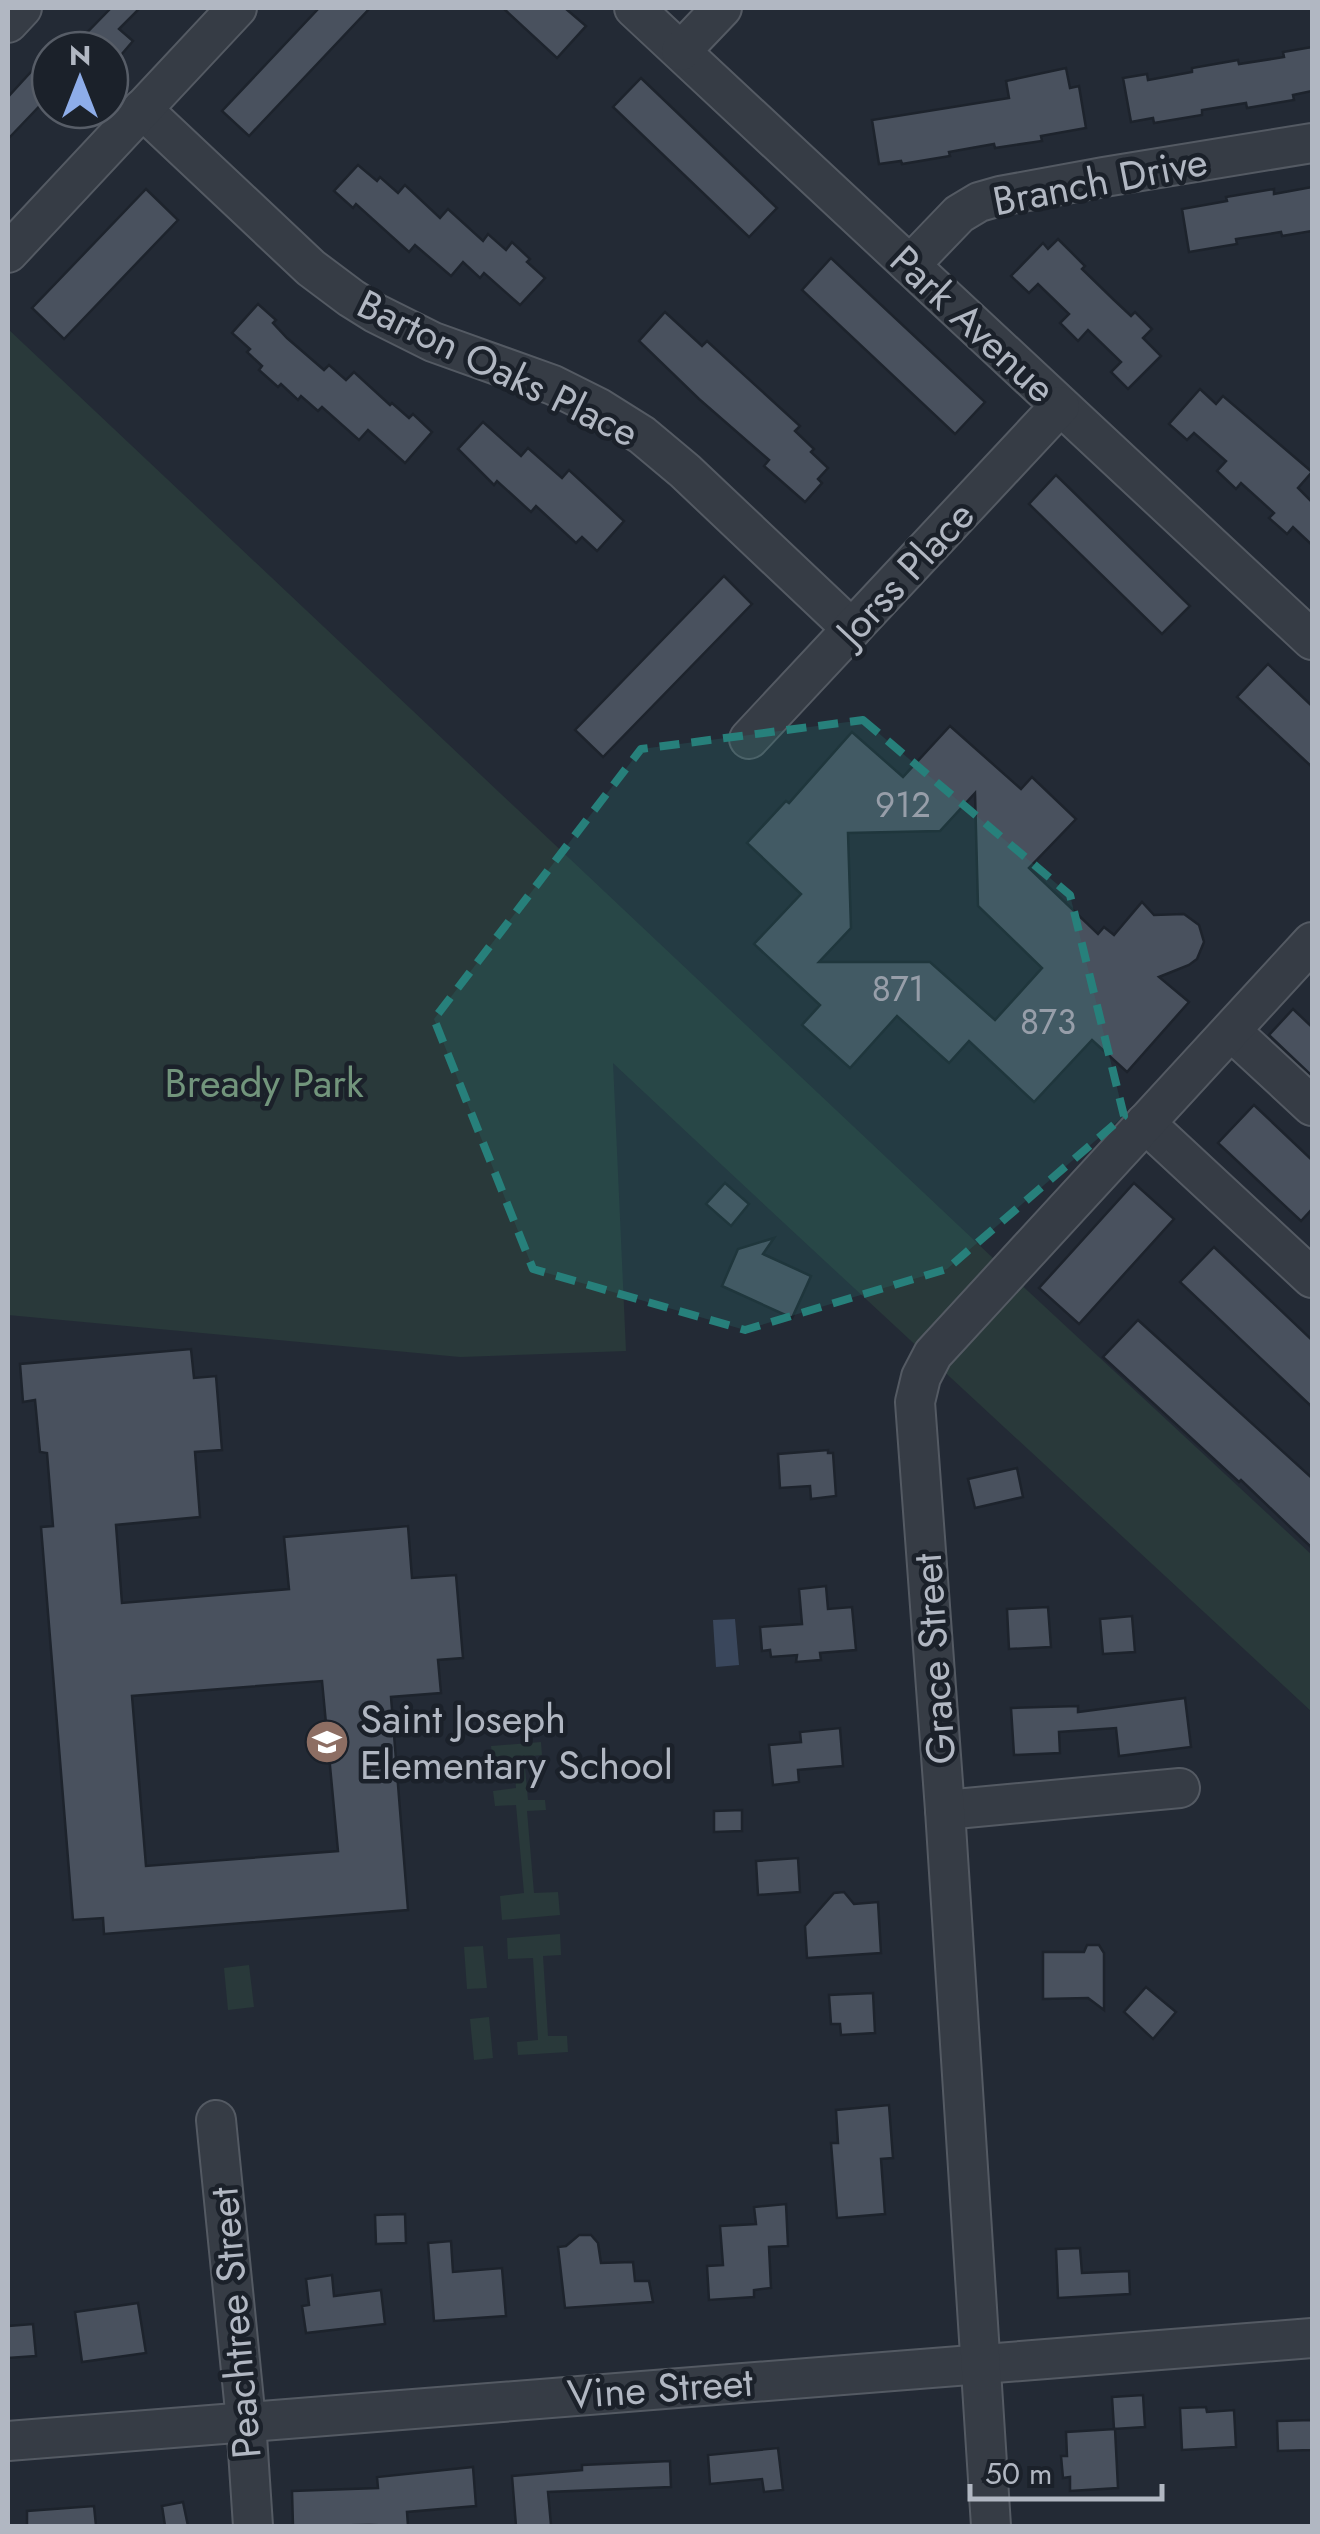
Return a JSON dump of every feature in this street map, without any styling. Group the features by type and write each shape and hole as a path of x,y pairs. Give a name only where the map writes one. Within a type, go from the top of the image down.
{"street":[{"path":"8,23 22,8"},
{"path":"8,253 237,8"},
{"name":"Park Avenue","path":"634,8 1312,640"},
{"path":"680,51 722,8"},
{"name":"Barton Oaks Place","path":"142,109 312,268 351,298 433,342 553,386 642,435 852,629"},
{"name":"Branch Drive","path":"910,265 959,214 979,202 1312,143"},
{"name":"Jorss Place","path":"748,739 1060,406"},
{"name":"Grace Street","path":"991,2526 915,1402 921,1377 933,1354 1312,942"},
{"path":"1232,1030 1312,1106"},
{"path":"1145,1124 1312,1278"},
{"path":"945,1810 1180,1788"},
{"name":"Peachtree Street","path":"216,2120 253,2526"},
{"name":"Vine Street","path":"8,2441 1312,2338"}],"highlighted area":[{"path":"863,720 1070,895 1124,1116 947,1269 745,1330 533,1269 434,1019 641,749"}],"green space":[{"name":"Bready Park","path":"8,329 1312,1555 1312,1712 613,1063 626,1351 460,1357 8,1315"},
{"path":"541,1742 542,1755 524,1757 528,1800 545,1800 546,1810 527,1811 534,1893 558,1892 560,1915 502,1920 500,1896 524,1893 516,1805 495,1806 493,1791 516,1788 514,1761 493,1762 491,1746"},
{"path":"560,1934 561,1955 543,1956 548,2036 567,2036 568,2052 518,2055 517,2042 538,2040 533,1958 508,1959 507,1938"},
{"path":"483,1946 487,1988 467,1989 464,1947"},
{"path":"249,1965 254,2007 228,2010 224,1968"},
{"path":"489,2017 493,2058 474,2060 470,2019"}],"water":[{"path":"735,1619 739,1665 716,1667 713,1620"}],"building":[{"path":"111,8 140,8 120,30 90,30"},
{"path":"319,8 370,8 249,136 222,111"},
{"path":"503,8 565,8 586,26 557,58"},
{"path":"1312,47 1312,91 1293,95 1294,100 1202,110 1202,115 1154,123 1153,118 1131,122 1123,78 1147,74 1148,80 1238,60 1239,64 1284,57 1283,52"},
{"path":"1066,68 1070,88 1079,86 1086,128 1041,136 1042,141 995,148 994,144 949,152 950,156 879,164 872,120 1009,98 1006,81"},
{"path":"30,73 30,116 8,139 8,97"},
{"path":"641,78 777,208 749,237 613,107"},
{"path":"358,165 398,193 405,185 440,218 448,209 483,241 488,234 506,250 512,242 545,278 520,305 484,273 480,278 463,262 451,276 415,245 409,252 356,204 353,208 334,191"},
{"path":"1312,187 1312,231 1236,239 1237,244 1189,252 1182,209 1227,201 1226,197"},
{"path":"146,189 178,220 64,339 32,308"},
{"path":"1058,239 1114,300 1131,316 1135,312 1152,329 1143,338 1161,356 1128,389 1111,372 1121,362 1088,330 1078,341 1060,323 1069,314 1038,284 1029,293 1011,276 1043,243 1048,249"},
{"path":"831,258 985,402 955,434 802,290"},
{"path":"258,304 276,320 273,323 287,338 324,370 329,365 346,380 354,372 390,405 409,418 413,414 432,432 405,463 368,430 359,440 322,407 318,411 301,396 298,400 259,370 262,366 247,352 250,349 232,333"},
{"path":"665,312 702,346 707,341 800,426 795,431 828,468 818,479 822,483 805,502 764,466 769,460 639,341"},
{"path":"1200,389 1216,404 1223,396 1312,472 1298,488 1312,502 1312,545 1293,527 1287,534 1269,518 1274,513 1241,483 1236,489 1217,471 1226,461 1194,433 1187,440 1169,424"},
{"path":"483,422 521,456 528,448 562,478 569,470 624,521 597,551 582,537 576,543 536,506 531,512 497,481 494,485 458,449"},
{"path":"1056,475 1190,606 1162,634 1029,504"},
{"path":"724,576 752,604 603,757 575,730"},
{"path":"1268,664 1312,706 1312,767 1237,697"},
{"path":"950,726 1021,789 1032,777 1076,819 1029,868 1098,934 1104,927 1114,935 1142,902 1154,915 1184,914 1199,925 1204,942 1197,959 1159,977 1189,1002 1127,1072 1092,1040 1034,1102 969,1041 949,1063 897,1016 850,1068 802,1025 820,1005 754,944 801,894 747,843 786,801 789,803 852,732 903,777","holes":["975,793 978,906 1042,968 995,1020 930,962 819,962 851,928 848,833 940,831"]},
{"path":"1293,1009 1312,1027 1312,1076 1269,1035"},
{"path":"1254,1105 1312,1160 1312,1209 1301,1221 1218,1143"},
{"path":"725,1183 749,1204 731,1226 706,1204"},
{"path":"1134,1183 1174,1219 1079,1324 1039,1288"},
{"path":"774,1238 763,1254 811,1276 792,1318 722,1286 738,1249"},
{"path":"1214,1247 1312,1340 1312,1407 1180,1282"},
{"path":"1138,1320 1312,1478 1312,1548 1103,1357"},
{"path":"191,1349 194,1378 216,1376 222,1450 195,1452 200,1517 116,1525 122,1603 289,1589 284,1537 408,1526 412,1578 456,1575 463,1658 438,1660 441,1693 391,1697 408,1910 104,1934 103,1918 73,1920 41,1527 53,1526 47,1453 40,1452 35,1400 23,1402 20,1364","holes":["322,1681 338,1851 146,1866 132,1696"]},
{"path":"828,1450 833,1453 836,1496 811,1499 810,1486 780,1488 778,1454"},
{"path":"1017,1468 1023,1497 975,1508 968,1479"},
{"path":"826,1586 828,1609 852,1607 856,1650 820,1653 821,1660 796,1662 797,1655 771,1657 770,1650 762,1651 760,1627 802,1624 799,1589"},
{"path":"1048,1607 1051,1647 1009,1649 1007,1609"},
{"path":"1132,1616 1135,1652 1103,1654 1100,1619"},
{"path":"1185,1698 1191,1747 1119,1756 1116,1728 1059,1732 1060,1753 1014,1755 1011,1708 1078,1706 1078,1712"},
{"path":"840,1728 843,1766 798,1770 799,1782 773,1785 769,1745 801,1742 800,1732"},
{"path":"742,1810 742,1831 714,1832 714,1811"},
{"path":"798,1858 800,1892 758,1895 756,1861"},
{"path":"844,1892 854,1904 878,1902 881,1953 807,1958 805,1926 834,1893"},
{"path":"1087,1945 1099,1945 1104,1953 1104,2010 1088,1998 1043,1999 1043,1952 1084,1952"},
{"path":"1146,1987 1176,2012 1153,2039 1124,2012"},
{"path":"873,1993 875,2033 841,2035 840,2024 831,2024 829,1995"},
{"path":"889,2105 893,2158 881,2159 885,2214 837,2218 831,2143 838,2143 836,2110"},
{"path":"786,2204 788,2246 769,2247 771,2288 754,2290 754,2297 709,2300 707,2266 723,2265 720,2226 756,2224 754,2207"},
{"path":"405,2214 406,2243 376,2244 375,2215"},
{"path":"579,2235 591,2235 598,2243 601,2263 633,2262 635,2281 649,2281 653,2302 565,2308 558,2247 566,2246"},
{"path":"451,2241 453,2272 502,2268 506,2316 434,2321 428,2243"},
{"path":"1080,2248 1082,2273 1129,2271 1130,2294 1058,2298 1056,2249"},
{"path":"332,2275 334,2296 381,2290 385,2324 306,2333 302,2306 309,2305 306,2279"},
{"path":"138,2303 146,2353 82,2362 75,2312"},
{"path":"33,2324 36,2356 8,2358 8,2326"},
{"path":"1143,2395 1145,2427 1114,2429 1112,2397"},
{"path":"1206,2407 1207,2412 1234,2410 1236,2447 1182,2450 1180,2408"},
{"path":"1312,2420 1312,2450 1278,2451 1277,2421"},
{"path":"1115,2429 1118,2488 1070,2491 1070,2477 1063,2478 1061,2456 1067,2456 1066,2432"},
{"path":"778,2448 783,2490 764,2492 762,2479 710,2484 708,2455"},
{"path":"670,2461 671,2487 548,2492 551,2525 516,2526 512,2476 582,2470 582,2465"},
{"path":"473,2467 476,2506 407,2512 408,2526 293,2526 292,2491 378,2488 377,2477"},
{"path":"183,2502 188,2526 165,2526 162,2506"},
{"path":"94,2506 96,2526 27,2526 27,2511"}],"place":[{"name":"Saint Joseph Elementary School","path":"327,1742"}]}
